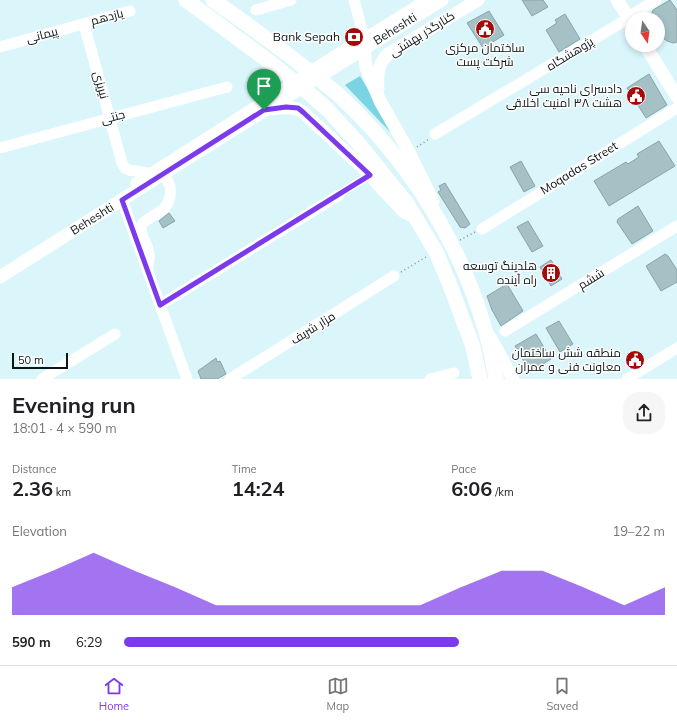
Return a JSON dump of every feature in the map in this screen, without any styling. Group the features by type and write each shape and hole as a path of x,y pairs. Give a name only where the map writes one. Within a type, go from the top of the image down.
{"highway":[{"path":"186,0 271,63 326,108 359,144 408,205 436,252 450,285 468,332 478,364 480,379"},
{"path":"213,0 284,51 342,98 397,158 441,224 452,244 469,283 492,359 496,379"}],"main road":[{"name":"Beheshti","path":"0,277 122,200 158,174 346,54 442,0"},
{"name":"کنارگذر بهشتی","path":"380,101 378,79 381,60 391,52 478,0"},
{"path":"617,0 628,12"},
{"path":"628,0 632,12"},
{"path":"416,16 444,20"},
{"path":"364,43 366,67 380,101 409,152 429,192 441,224"},
{"path":"649,52 677,97"},
{"path":"659,52 677,81"},
{"path":"262,107 298,108 370,175 404,212 416,217"},
{"path":"481,320 513,379"}],"street":[{"path":"256,10 291,0"},
{"path":"354,0 364,43"},
{"path":"364,43 375,32 426,0"},
{"name":"پژوهشگاه","path":"641,12 656,0"},
{"name":"یازدهم","path":"84,24 130,11"},
{"name":"پژوهشگاه","path":"435,134 625,23"},
{"name":"پیمانی","path":"0,47 84,24"},
{"name":"نیریزی","path":"84,24 122,163 125,168 133,172 158,174"},
{"name":"جنتی","path":"0,148 227,87"},
{"name":"Moqadas Street","path":"482,229 677,108"},
{"path":"0,270 158,174 170,188 166,207 144,222 140,229 149,254 148,271"},
{"path":"160,305 339,195"},
{"path":"122,200 187,379"},
{"name":"ششم","path":"505,331 677,226"},
{"name":"مزار شریف","path":"230,379 394,276"},
{"path":"42,379 115,334"},
{"path":"627,379 677,348"},
{"path":"430,379 454,372"}],"path":[{"path":"409,152 435,134"},
{"path":"339,195 370,175"},
{"path":"452,244 482,229"},
{"path":"394,276 436,252"}],"shaded area":[{"path":"360,76 395,135 393,135 345,85"}],"building":[{"path":"522,0 543,0 548,7 532,16"},
{"path":"670,0 677,10 677,42 673,43 665,40 665,12 652,12 653,10"},
{"name":"ساختمان مرکزی شرکت پست","path":"489,11 504,35 483,48 467,23"},
{"path":"565,14 580,39 559,52 546,30 557,23 555,20"},
{"name":"دادسرای ناحیه سی هشت ۳۸ امنیت اخلاقی","path":"649,74 667,105 646,118 627,88"},
{"path":"659,141 675,166 609,206 594,181 626,162 628,164 639,157 637,154"},
{"path":"521,161 535,186 524,192 510,167"},
{"path":"445,183 470,224 465,228 460,227 438,192 441,190 439,186"},
{"path":"638,206 653,231 632,244 617,222 618,219"},
{"path":"169,213 175,221 163,228 159,221"},
{"path":"528,221 543,246 532,252 517,227"},
{"path":"665,254 677,270 677,282 661,291 646,266"},
{"name":"هلدینگ توسعه راه آینده","path":"551,260 562,279 551,286 540,267"},
{"path":"507,284 523,311 501,326 492,310 487,296"},
{"path":"559,321 573,344 560,352 546,328"},
{"path":"536,334 551,359 530,372 515,346"},
{"path":"216,358 217,362 220,361 226,374 217,379 201,379 198,371"}],"place":[{"name":"ساختمان مرکزی شرکت پست","path":"485,29"},
{"name":"Bank Sepah","path":"354,37"},
{"name":"دادسرای ناحیه سی هشت ۳۸ امنیت اخلاقی","path":"636,96"},
{"name":"هلدینگ توسعه راه آینده","path":"551,273"},
{"name":"منطقه شش ساختمان معاونت فنی و عمران","path":"635,360"}],"route":[{"path":"286,107 298,108 370,175 160,305 122,200 264,110 286,107"}]}
